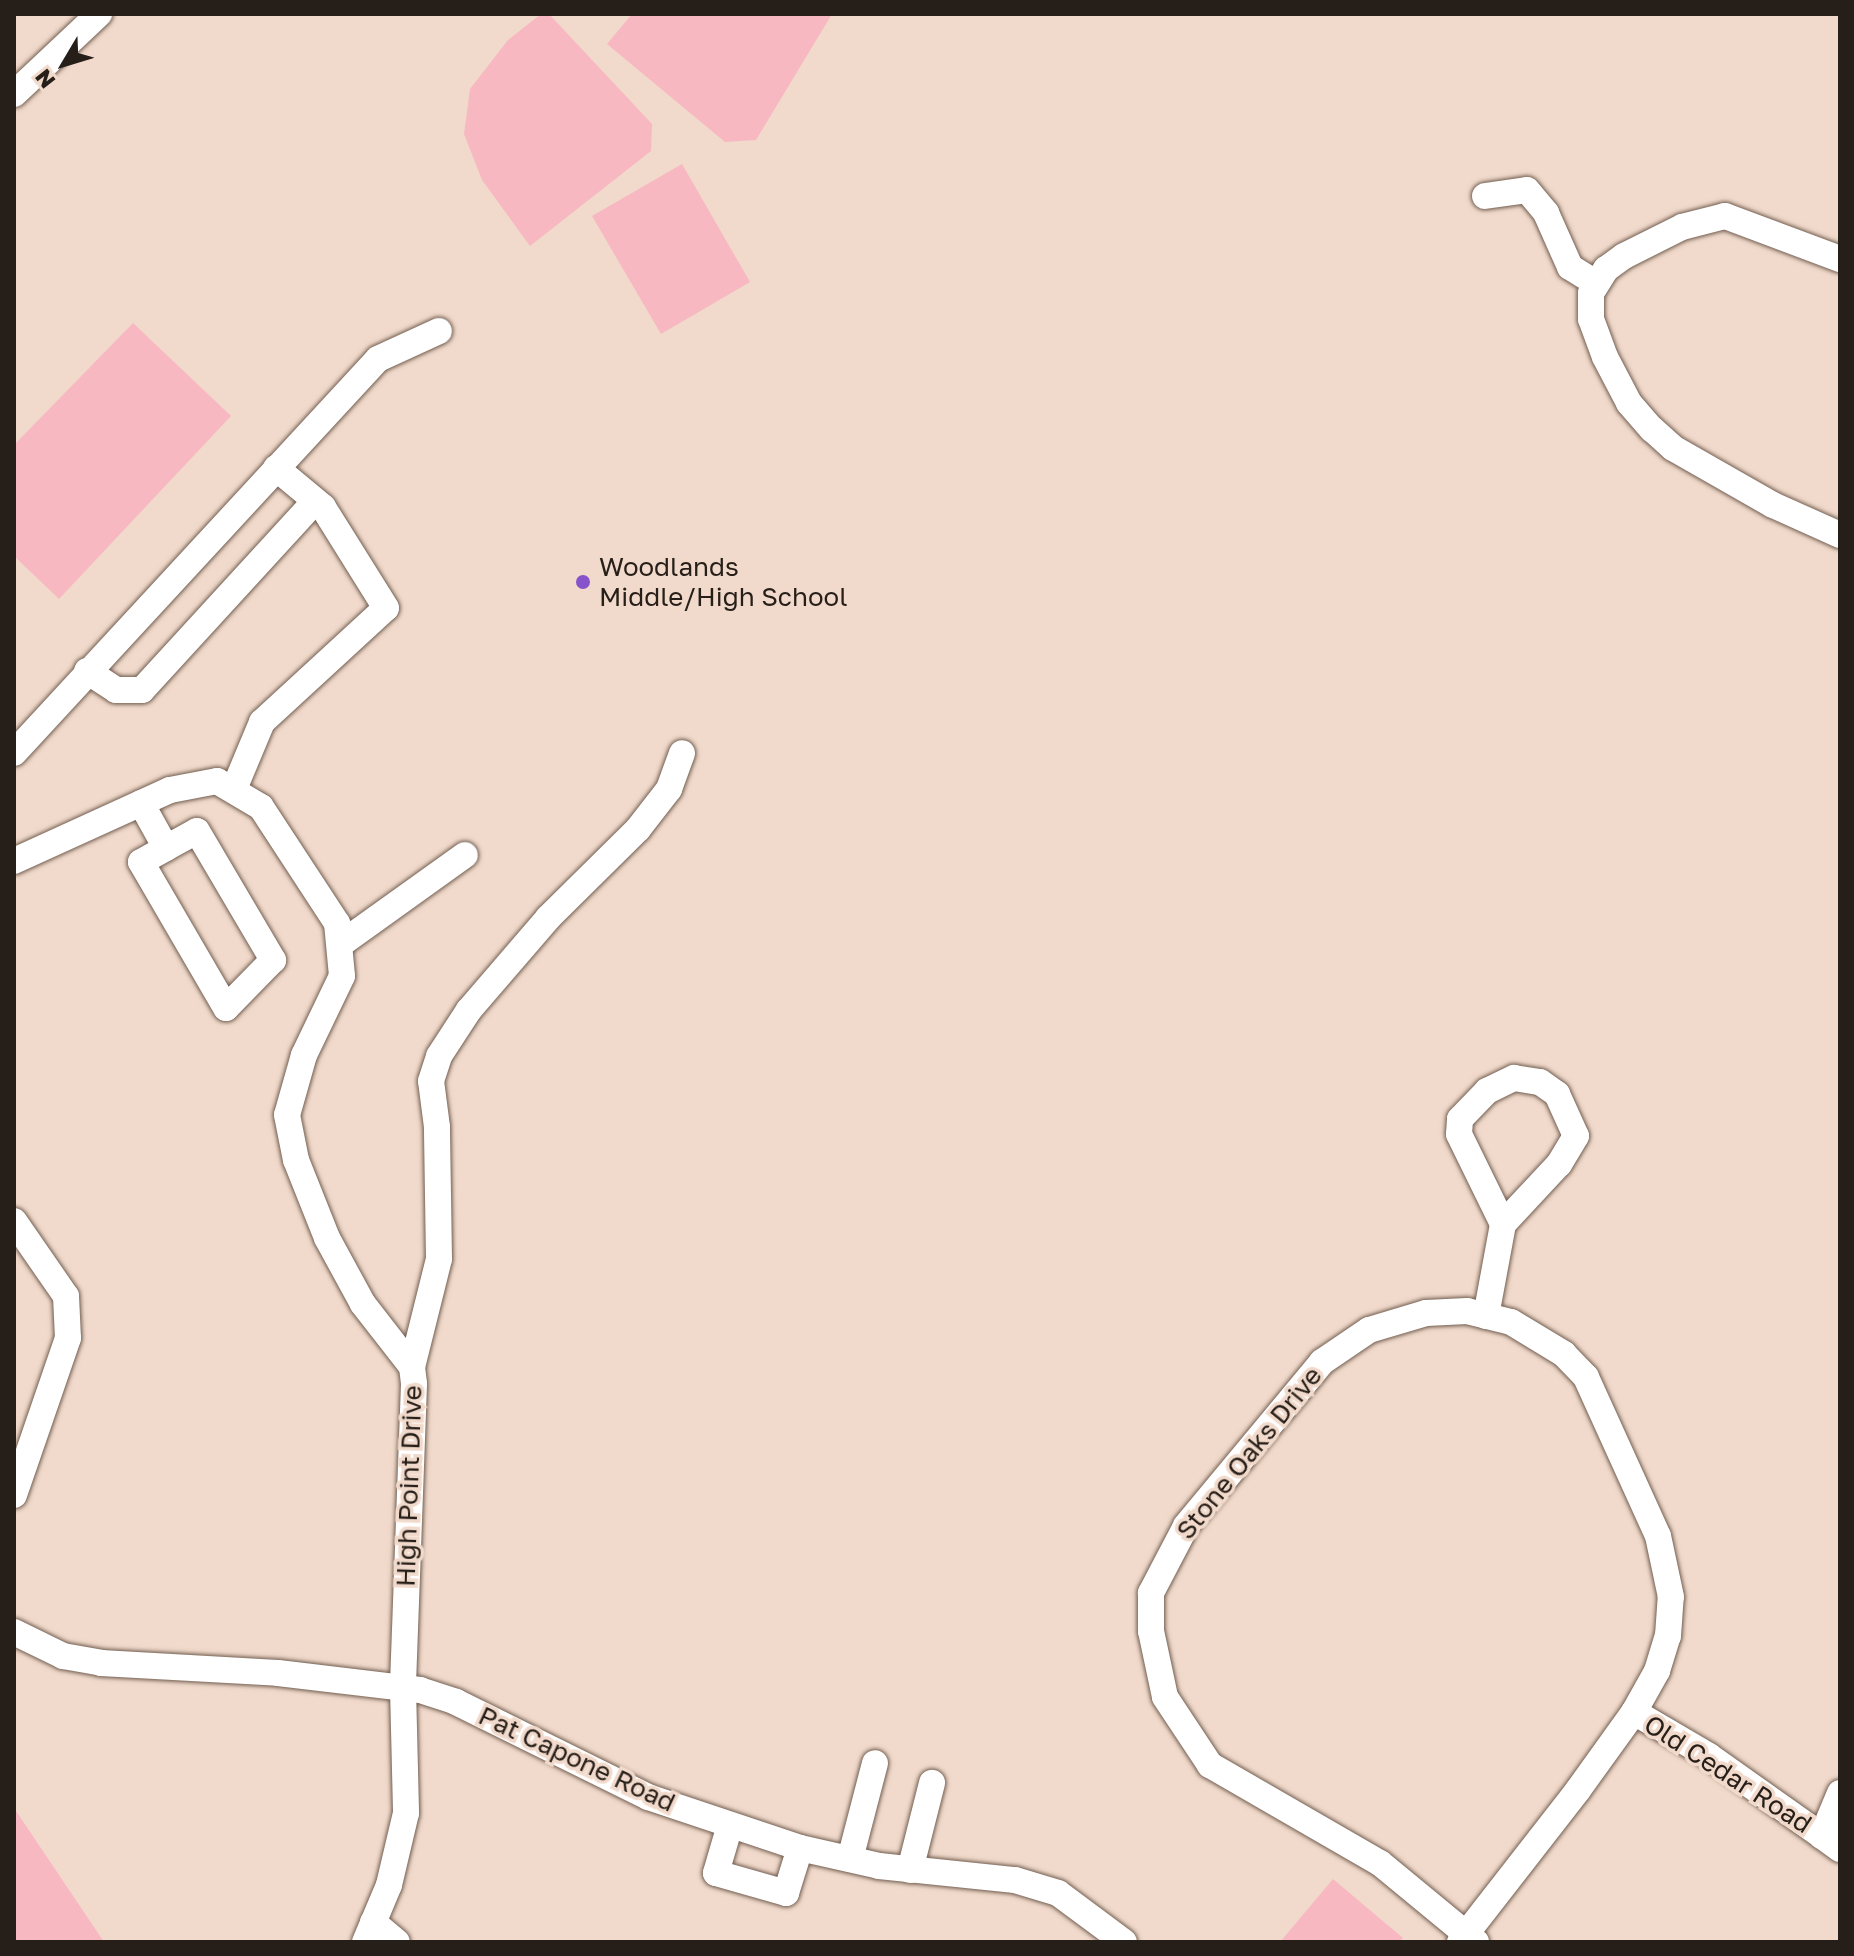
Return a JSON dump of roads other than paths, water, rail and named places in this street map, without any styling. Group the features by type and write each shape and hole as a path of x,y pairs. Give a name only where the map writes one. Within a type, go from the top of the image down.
{"street":[{"path":"14,94 99,14"},
{"path":"1485,196 1527,190 1546,213 1570,267 1594,282"},
{"path":"1840,259 1725,216 1682,227 1624,256 1594,282 1591,319 1605,357 1629,403 1673,448 1773,505 1840,535"},
{"path":"14,753 378,359 439,331"},
{"path":"234,789 262,722 386,608 315,501 276,468"},
{"path":"87,671 116,690 142,690 315,501"},
{"path":"412,1367 439,1259 437,1127 431,1081 439,1056 469,1010 538,930 638,829 669,789 682,753"},
{"name":"High Point Drive","path":"14,861 141,803 197,782 217,781 261,807 285,838 337,923 342,943 342,976 304,1055 287,1115 296,1160 327,1238 363,1304 412,1367 403,1688 406,1813 389,1885 369,1932"},
{"path":"141,803 166,848"},
{"path":"197,831 273,960 226,1008 141,862 166,848 197,831"},
{"path":"342,943 465,855"},
{"path":"1486,1316 1503,1224 1559,1164 1576,1136 1557,1094 1540,1082 1514,1078 1487,1091 1460,1119 1459,1134 1503,1224"},
{"path":"14,1221 66,1296 68,1338 14,1495"},
{"name":"Stone Oaks Drive","path":"1467,1311 1486,1316 1511,1322 1564,1354 1586,1377 1658,1536 1671,1597 1668,1636 1657,1671 1634,1712 1468,1939 1380,1863 1210,1765 1165,1697 1155,1671 1151,1593 1186,1526 1322,1362 1369,1330 1426,1313 1467,1311"},
{"name":"Pat Capone Road","path":"14,1632 63,1656 101,1663 278,1673 403,1688 456,1702 648,1797 800,1848 910,1870 1015,1880 1058,1893 1124,1942"},
{"name":"Old Cedar Road","path":"1634,1712 1709,1756 1831,1842 1840,1793"},
{"path":"850,1859 875,1763"},
{"path":"910,1870 932,1783"},
{"path":"730,1825 716,1873 786,1893 800,1848"},
{"path":"369,1932 397,1942"}],"place":[{"name":"Woodlands Middle/High School","path":"583,582"}]}
